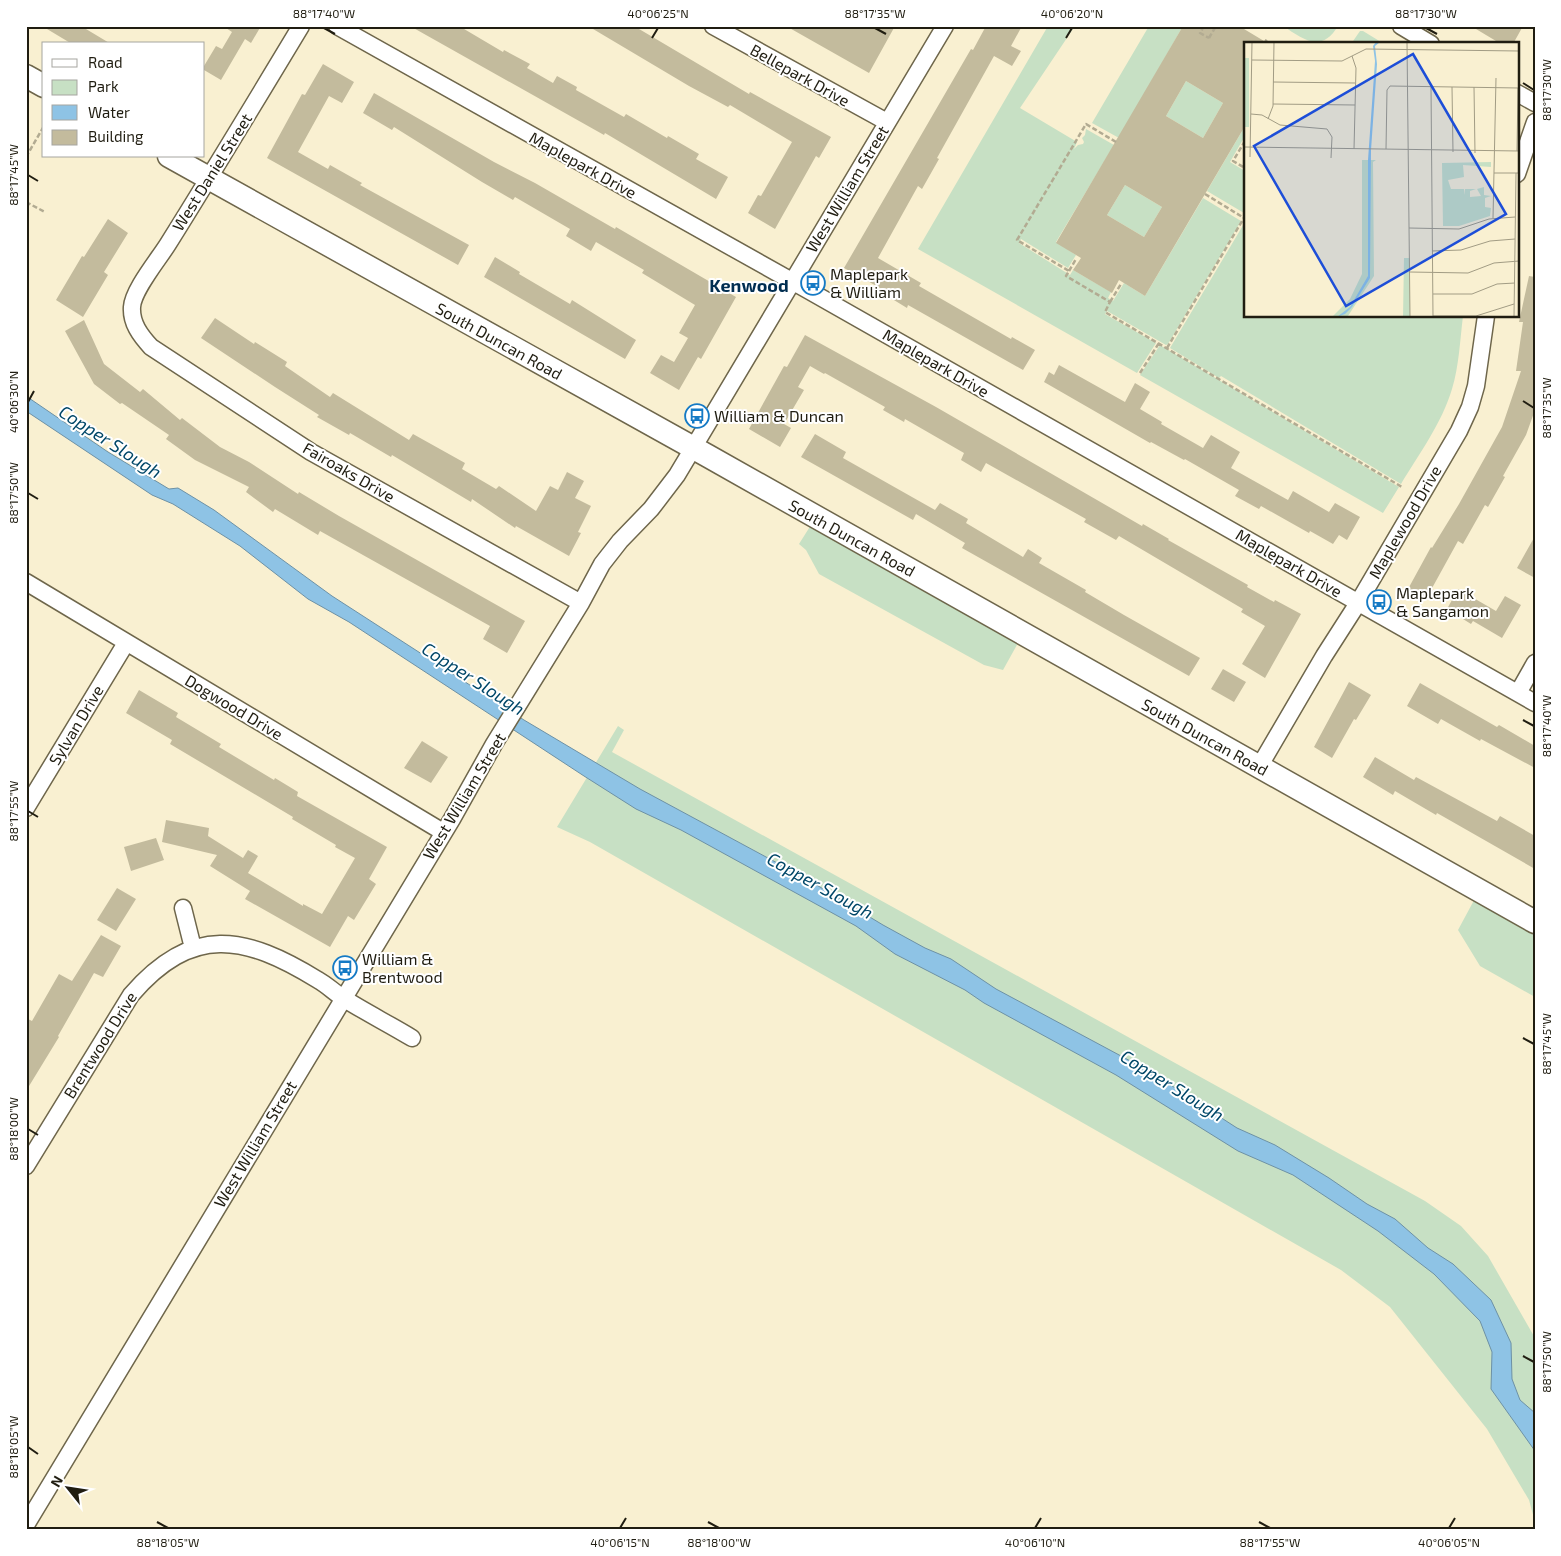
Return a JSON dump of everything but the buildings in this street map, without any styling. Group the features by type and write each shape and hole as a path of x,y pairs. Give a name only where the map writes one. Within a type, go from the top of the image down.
{"main road":[{"path":"26,76 42,85"},
{"name":"South Duncan Road","path":"173,158 1535,922"}],"street":[{"name":"West Daniel Street","path":"133,320 132,306 136,293 302,26"},
{"name":"Maplepark Drive","path":"337,26 1535,703"},
{"name":"Bellepark Drive","path":"714,26 887,122"},
{"name":"West William Street","path":"26,1525 608,556 668,488 945,26"},
{"path":"1401,26 1428,42"},
{"path":"1518,94 1535,103"},
{"path":"1518,171 1535,122"},
{"name":"Maplewood Drive","path":"1259,767 1459,431 1470,407 1476,386 1486,318"},
{"name":"Fairoaks Drive","path":"133,320 139,334 150,347 311,452 581,603"},
{"name":"Dogwood Drive","path":"26,582 443,832"},
{"name":"Sylvan Drive","path":"26,808 126,643"},
{"path":"1518,693 1535,663"},
{"path":"183,908 193,948"},
{"name":"Brentwood Drive","path":"26,1166 130,995 146,976 183,952 204,944 240,945 261,950 295,967 343,998 412,1038"}],"path":[{"path":"1204,26 1200,33 1208,39 1216,26"},
{"path":"1069,271 1017,240 1086,124 1116,142"},
{"path":"26,157 42,129"},
{"path":"1244,143 1232,161 1244,167"},
{"path":"1167,348 1244,217 1205,194"},
{"path":"26,202 45,212"},
{"path":"1076,258 1066,276 1110,302"},
{"path":"1121,284 1105,312 1402,487"},
{"path":"1140,373 1158,343"}],"green space":[{"path":"1048,26 1075,26 1020,108 1077,142 1074,149 1078,145 1083,144 1082,138 1085,135 1086,129 1114,145 1056,242 1076,255 1068,268 1021,239 1019,243 1070,275 1073,270 1111,292 1108,298 1113,301 1124,283 1145,296 1203,198 1241,221 1168,344 1166,345 1107,311 1105,314 1156,343 1137,373 918,249"},
{"path":"1149,26 1183,26 1119,138 1092,123"},
{"path":"1283,26 1338,26 1332,35 1318,42 1305,39"},
{"path":"1360,31 1363,31 1381,42 1352,42"},
{"path":"1186,81 1223,103 1203,138 1166,116"},
{"path":"1244,128 1244,138 1230,162 1244,170 1244,213 1207,191"},
{"path":"1125,185 1162,207 1144,237 1107,215"},
{"path":"1244,224 1244,318 1463,318 1456,371 1448,402 1430,438 1401,484 1221,376 1219,378 1170,348"},
{"path":"1160,345 1399,487 1383,513 1140,375"},
{"path":"816,517 1023,634 1003,670 984,665 819,574 806,550 799,544"},
{"path":"618,726 624,730 612,752 1425,1201 1461,1226 1488,1256 1535,1338 1535,1522 1529,1500 1487,1429 1390,1307 1341,1270 590,842 557,827"},
{"path":"1479,891 1535,922 1535,997 1480,966 1458,930"}],"water":[{"name":"Copper Slough","path":"26,396 108,452 169,489 178,488 214,510 332,596 524,720 640,789 805,878 925,948 951,959 996,989 1149,1071 1237,1128 1275,1145 1367,1204 1395,1219 1428,1248 1453,1264 1491,1300 1511,1343 1512,1379 1520,1400 1535,1413 1535,1451 1491,1389 1492,1352 1480,1321 1434,1274 1378,1231 1293,1175 1238,1151 1116,1075 984,1003 965,990 895,954 856,926 681,830 636,809 349,622 308,599 240,546 173,504 152,495 26,411"}],"place":[{"name":"Maplepark & William","path":"813,283"},
{"name":"William & Duncan","path":"697,416"},
{"name":"Maplepark & Sangamon","path":"1379,602"},
{"name":"William & Brentwood","path":"345,968"}],"district":[{"name":"Kenwood","path":"749,286"}]}
